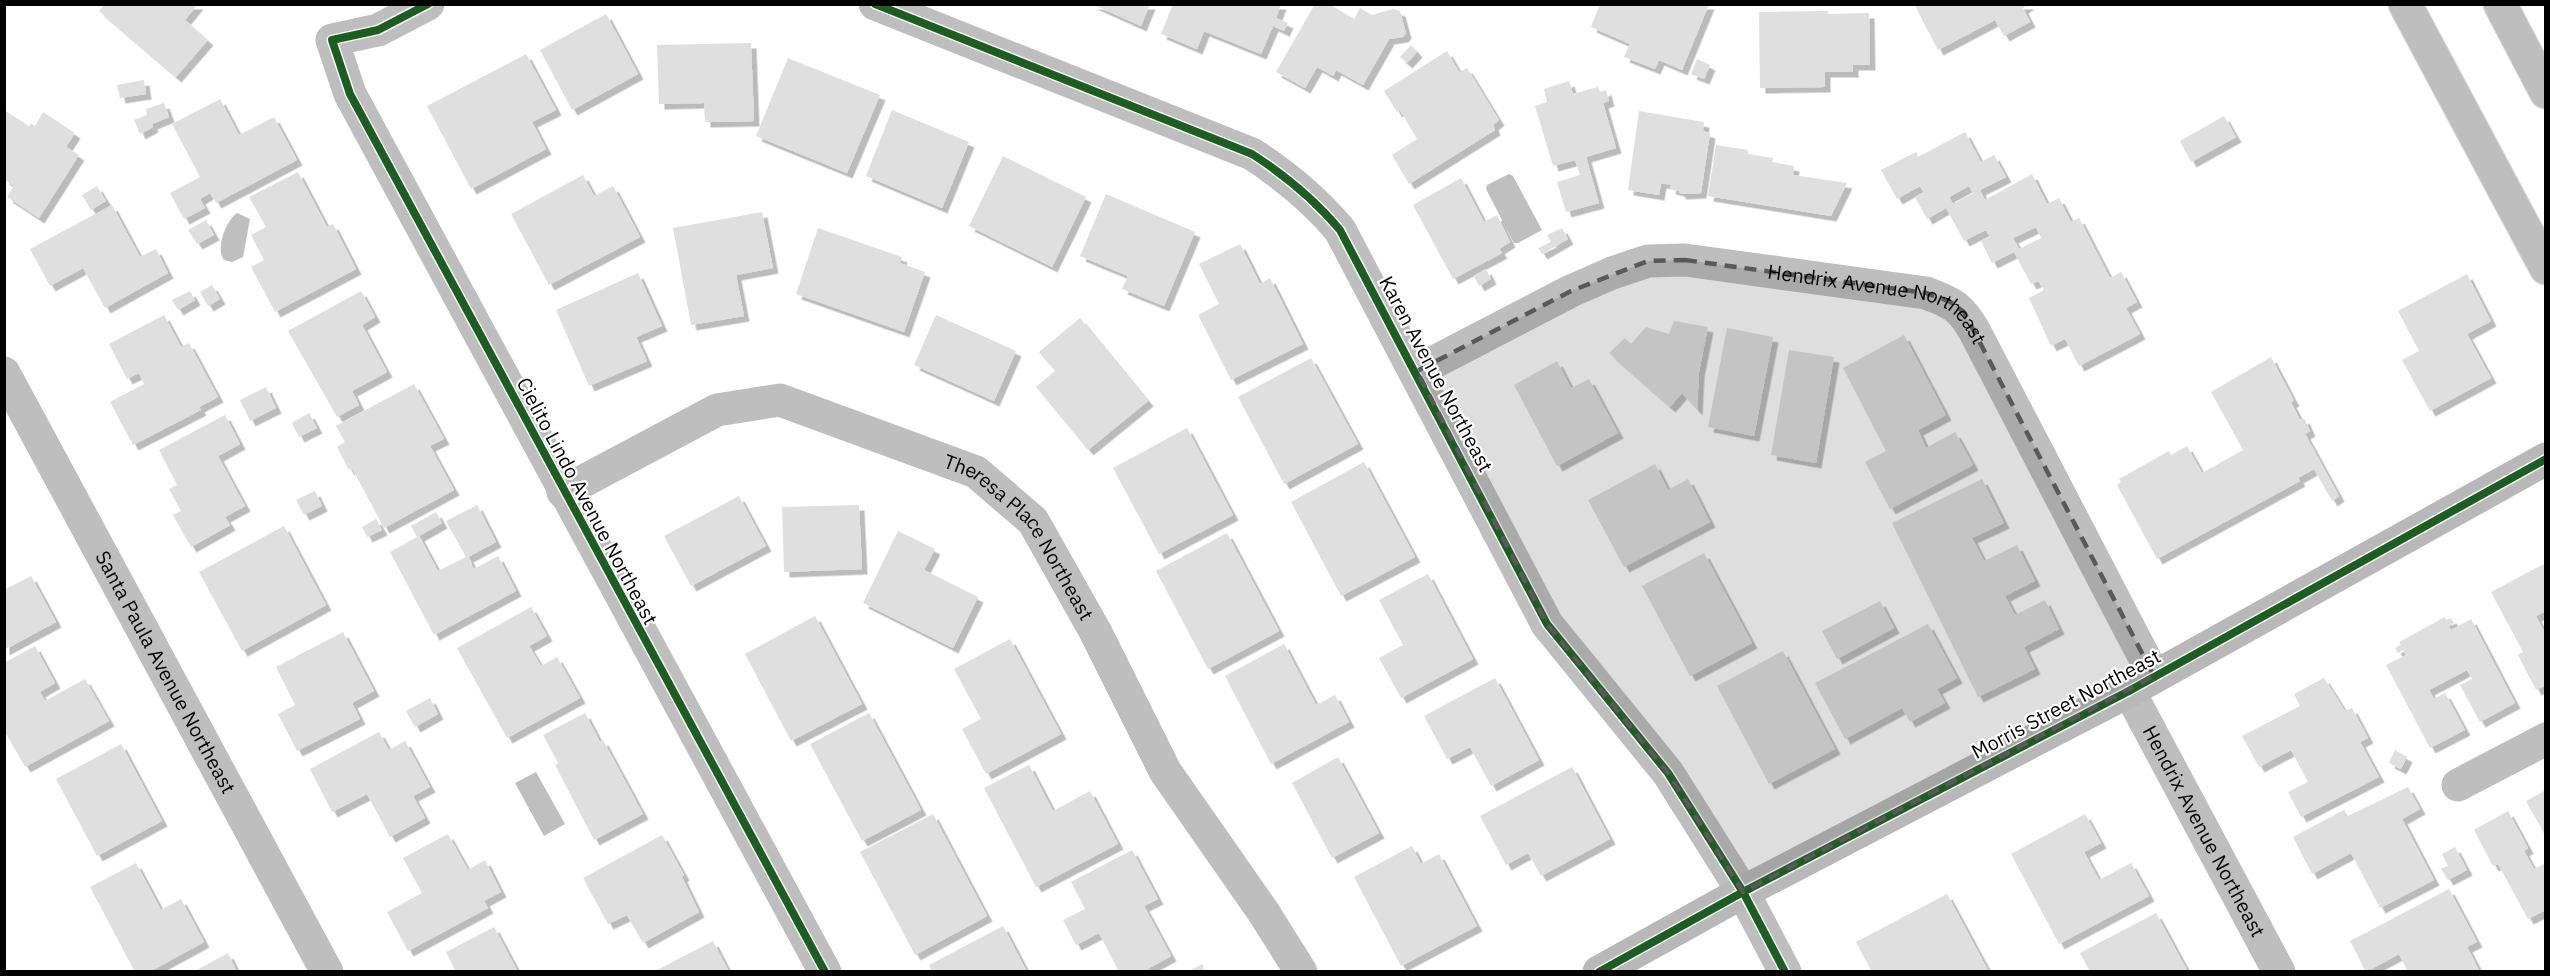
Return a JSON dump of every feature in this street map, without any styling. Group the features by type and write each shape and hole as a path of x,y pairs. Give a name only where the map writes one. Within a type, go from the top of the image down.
{"street":[{"name":"Cielito Lindo Avenue Northeast","path":"428,4 378,30 332,40 350,94 563,492 825,972"},
{"name":"Karen Avenue Northeast","path":"874,4 1252,154 1284,175 1314,199 1340,230 1417,371 1547,624 1668,773 1743,892 1785,972"},
{"path":"2405,4 2546,268"},
{"path":"2499,4 2546,92"},
{"name":"Hendrix Avenue Northeast","path":"1417,371 1571,291 1648,261 1685,260 1926,293 1949,301 1964,312 1975,332 2279,972"},
{"name":"Santa Paula Avenue Northeast","path":"4,373 327,972"},
{"name":"Theresa Place Northeast","path":"563,492 717,410 780,400 976,472 1033,521 1095,631 1165,771 1264,913 1301,972"},
{"name":"Morris Street Northeast","path":"1599,972 1743,892 2142,683 2546,459"},
{"path":"2458,785 2546,739"}],"highlighted area":[{"path":"1685,260 1926,293 1949,301 1964,312 2154,676 1743,892 1668,773 1547,624 1417,371 1571,291 1648,261"}],"shaded area":[{"path":"1509,174 1513,176 1542,230 1518,243 1514,243 1486,189 1487,185"},
{"path":"237,213 250,219 243,257 232,262 224,260 221,242 229,222"},
{"path":"536,772 565,824 544,836 515,783"}],"building":[{"path":"105,4 198,4 185,20 208,40 176,77 99,11"},
{"path":"1092,4 1150,4 1141,26"},
{"path":"1173,4 1281,4 1276,18 1288,23 1284,31 1273,26 1261,54 1204,31 1197,49 1161,34"},
{"path":"1315,4 1329,4 1354,19 1360,8 1372,15 1393,9 1400,11 1406,33 1403,37 1389,39 1363,85 1336,70 1333,76 1317,67 1305,88 1276,72"},
{"path":"1600,4 1709,4 1682,70 1659,60 1655,69 1624,57 1630,44 1591,27"},
{"path":"1914,4 2029,4 2023,8 2030,22 2004,36 1995,20 1938,50"},
{"path":"1828,11 1828,14 1869,13 1870,65 1853,65 1853,72 1825,72 1825,87 1760,88 1759,12"},
{"path":"606,14 638,74 572,110 540,50"},
{"path":"751,43 754,121 705,122 704,103 659,104 657,45"},
{"path":"1411,45 1417,52 1407,63 1400,57"},
{"path":"1447,51 1459,72 1467,68 1499,120 1493,125 1495,130 1409,184 1392,155 1417,139 1400,110 1397,112 1384,91"},
{"path":"526,54 556,110 532,122 546,149 471,189 427,106"},
{"path":"788,58 880,95 847,173 756,136"},
{"path":"1697,59 1710,65 1704,79 1691,74"},
{"path":"144,80 146,94 120,98 117,85"},
{"path":"1569,81 1573,94 1598,87 1600,92 1606,90 1609,101 1603,103 1616,148 1586,157 1599,203 1566,212 1557,182 1580,175 1575,160 1553,166 1535,106 1547,102 1544,89"},
{"path":"220,99 239,135 274,117 297,160 216,203 210,193 200,199 205,208 184,219 170,193 200,177 172,124"},
{"path":"164,103 169,117 152,124 153,127 140,134 134,120 147,115 146,109"},
{"path":"4,110 29,126 31,123 35,126 43,112 75,133 66,147 79,155 39,218 7,197 14,186 4,179"},
{"path":"892,110 969,142 942,208 866,176"},
{"path":"1639,111 1704,122 1703,131 1710,133 1701,193 1681,194 1679,191 1670,189 1671,185 1661,183 1659,195 1628,190"},
{"path":"2224,116 2236,137 2191,162 2180,141"},
{"path":"1965,132 1981,162 1994,155 2006,177 1980,190 1985,200 2032,174 2047,204 2059,198 2071,222 2079,218 2110,278 2121,272 2137,302 2126,308 2140,334 2079,366 2065,339 2051,346 2029,298 2044,290 2038,281 2031,284 2014,252 1992,263 1981,241 1990,237 1986,230 1964,241 1946,208 1927,219 1915,197 1924,193 1920,186 1897,199 1881,170 1916,152 1918,157","holes":["1969,186 1973,193 1953,204 1949,197","2036,227 2041,238 2019,249 2013,238"]},
{"path":"1716,145 1748,150 1748,154 1773,158 1772,162 1794,166 1793,175 1847,183 1831,216 1708,196"},
{"path":"1003,156 1086,197 1052,267 969,226"},
{"path":"298,172 327,227 333,224 356,269 275,312 251,267 264,260 251,235 266,227 249,197"},
{"path":"583,175 594,196 613,186 640,237 549,285 511,214"},
{"path":"1461,178 1484,222 1497,215 1510,242 1499,249 1502,253 1453,279 1413,205"},
{"path":"97,186 106,201 91,210 82,195"},
{"path":"1106,194 1195,232 1164,306 1122,289 1128,276 1080,256"},
{"path":"112,205 140,257 156,249 168,273 105,308 83,268 50,286 30,249"},
{"path":"762,212 773,268 736,275 744,316 691,325 673,228"},
{"path":"206,220 214,235 197,244 188,230"},
{"path":"818,228 902,257 900,263 925,272 904,332 796,294"},
{"path":"1562,228 1568,239 1542,254 1538,248 1551,242 1547,235"},
{"path":"1240,244 1260,284 1270,278 1303,344 1231,380 1198,315 1219,304 1199,264"},
{"path":"1486,269 1491,279 1479,286 1474,276"},
{"path":"638,273 662,326 636,337 647,361 589,386 556,310"},
{"path":"2467,274 2491,321 2467,334 2491,378 2430,411 2402,360 2419,351 2398,311"},
{"path":"212,285 220,299 208,306 200,292"},
{"path":"190,291 195,300 178,310 172,300"},
{"path":"361,291 375,317 362,325 387,372 352,391 359,405 337,417 288,331"},
{"path":"164,315 181,347 189,343 218,397 199,407 201,410 133,445 110,402 144,384 139,373 127,379 109,344"},
{"path":"936,315 1016,351 994,401 914,365"},
{"path":"1080,318 1148,401 1088,450 1036,387 1055,371 1039,352"},
{"path":"1674,321 1708,327 1699,372 1697,410 1682,393 1670,407 1609,353 1625,338 1631,344 1646,327 1669,334"},
{"path":"1727,328 1773,337 1754,436 1708,427"},
{"path":"1904,335 1946,415 1918,430 1926,448 1955,432 1973,465 1890,509 1865,462 1886,451 1843,368"},
{"path":"1789,350 1834,357 1816,463 1771,455"},
{"path":"2271,357 2294,401 2291,402 2300,420 2304,418 2310,431 2305,434 2339,496 2332,501 2314,469 2298,478 2300,481 2157,559 2117,485 2121,482 2119,479 2169,451 2171,455 2187,446 2202,473 2243,450 2211,392"},
{"path":"1311,358 1358,444 1284,484 1238,397"},
{"path":"1557,361 1571,388 1589,379 1618,433 1557,466 1514,385"},
{"path":"414,384 444,439 430,446 454,490 384,528 352,468 349,470 337,447 345,442 336,426"},
{"path":"266,387 276,408 250,421 240,400"},
{"path":"309,413 317,428 299,437 292,423"},
{"path":"225,415 240,444 218,456 245,506 225,517 230,525 191,547 173,515 181,511 169,489 177,485 159,450"},
{"path":"1187,428 1233,515 1159,554 1113,468"},
{"path":"1364,462 1415,557 1341,596 1291,502"},
{"path":"1655,464 1668,490 1688,479 1710,522 1624,567 1588,500"},
{"path":"1982,479 2004,523 1972,538 1984,561 2017,545 2035,581 2005,596 2015,615 2045,600 2059,629 2024,647 2035,669 1978,697 1892,523"},
{"path":"315,491 322,506 304,515 296,500"},
{"path":"739,496 766,546 691,586 664,536"},
{"path":"477,505 496,542 468,557 474,569 498,556 516,591 434,635 390,552 417,537 411,526 436,512 442,523 419,536 438,571 466,557 446,521"},
{"path":"859,505 862,569 784,572 782,507"},
{"path":"376,519 382,530 367,537 362,527"},
{"path":"284,526 326,605 242,651 199,572"},
{"path":"898,531 935,549 924,570 978,597 953,648 863,603"},
{"path":"1227,533 1279,631 1208,669 1156,571"},
{"path":"1704,553 1752,643 1690,676 1642,586"},
{"path":"2546,563 2546,611 2536,616 2546,635 2546,685 2536,690 2518,655 2523,652 2491,592"},
{"path":"1428,574 1473,659 1401,698 1379,658 1403,645 1379,600"},
{"path":"31,576 56,622 4,650 4,590"},
{"path":"1880,601 1894,628 1837,659 1822,631"},
{"path":"531,607 547,636 529,646 541,666 557,657 580,698 507,738 457,648"},
{"path":"815,616 862,704 791,741 745,654"},
{"path":"2445,617 2446,620 2451,618 2454,623 2449,626 2451,630 2471,619 2515,703 2480,722 2460,685 2472,679 2467,670 2429,690 2434,699 2445,693 2465,730 2430,748 2386,665 2406,655 2403,650 2398,653 2395,648 2401,645 2399,642"},
{"path":"1928,624 1957,678 1937,689 1945,703 1910,722 1902,708 1845,739 1815,683"},
{"path":"343,632 374,691 352,703 360,719 297,751 278,714 295,705 276,667"},
{"path":"1010,639 1061,734 986,774 962,729 981,719 954,669"},
{"path":"1284,644 1316,705 1335,695 1349,722 1271,764 1225,676"},
{"path":"35,646 55,683 40,692 45,701 85,679 109,721 25,767 4,730 4,663"},
{"path":"1783,651 1835,749 1769,784 1717,686"},
{"path":"1495,678 1539,760 1491,786 1470,747 1447,759 1424,716"},
{"path":"2324,678 2345,711 2352,708 2368,738 2360,742 2379,777 2301,817 2288,792 2308,782 2291,750 2259,767 2242,736 2300,706 2294,694"},
{"path":"430,698 438,714 415,727 406,711"},
{"path":"585,713 600,742 603,740 643,814 594,840 555,765 558,763 543,735"},
{"path":"869,713 921,810 862,841 810,744"},
{"path":"379,732 389,750 405,741 430,787 413,796 425,818 390,837 367,794 332,812 310,769"},
{"path":"121,744 162,821 97,856 56,779"},
{"path":"2395,750 2407,757 2401,769 2389,763"},
{"path":"1338,757 1379,833 1332,858 1292,783"},
{"path":"1029,765 1053,811 1090,791 1118,844 1036,887 984,788"},
{"path":"1572,767 1610,839 1541,876 1528,853 1506,865 1480,816"},
{"path":"2408,787 2420,809 2402,819 2434,880 2380,908 2351,853 2312,874 2293,837 2344,810 2348,816"},
{"path":"2546,790 2546,837 2526,801"},
{"path":"2508,811 2528,848 2524,851 2534,869 2546,863 2546,910 2528,919 2498,864 2493,866 2474,830"},
{"path":"933,814 987,916 915,955 860,852"},
{"path":"2085,814 2101,843 2084,852 2099,880 2131,863 2149,896 2059,944 2011,854"},
{"path":"448,834 468,870 485,860 501,892 484,901 488,908 408,951 387,912 422,893 403,858"},
{"path":"662,835 684,875 682,877 699,912 643,943 627,915 608,924 583,878"},
{"path":"1412,846 1421,864 1439,854 1477,926 1401,966 1354,877"},
{"path":"2455,847 2467,870 2448,880 2441,869 2448,866 2442,854"},
{"path":"1132,850 1158,899 1144,906 1171,956 1142,972 1119,972 1099,933 1076,945 1063,920 1085,909 1071,882"},
{"path":"136,863 161,910 181,899 204,942 149,972 135,972 90,887"},
{"path":"2449,889 2477,942 2467,947 2480,972 2408,972 2399,954 2366,972 2350,941"},
{"path":"1947,894 1989,972 1872,972 1856,942"},
{"path":"2156,913 2188,972 2090,972 2080,953"},
{"path":"1003,926 1027,972 932,972 929,965"},
{"path":"494,927 518,972 456,972 446,952"},
{"path":"713,941 729,972 651,972 659,969"},
{"path":"228,953 237,972 193,972"},
{"path":"1202,964 1205,972 1188,972"}],"cycle path":[{"path":"428,4 378,30 332,40 350,94 825,972"},
{"path":"875,4 1252,154 1299,189 1320,208 1340,230 1547,624 1668,773 1743,892 1785,972"},
{"path":"1599,972 1743,892 2129,691 2546,459"}]}
